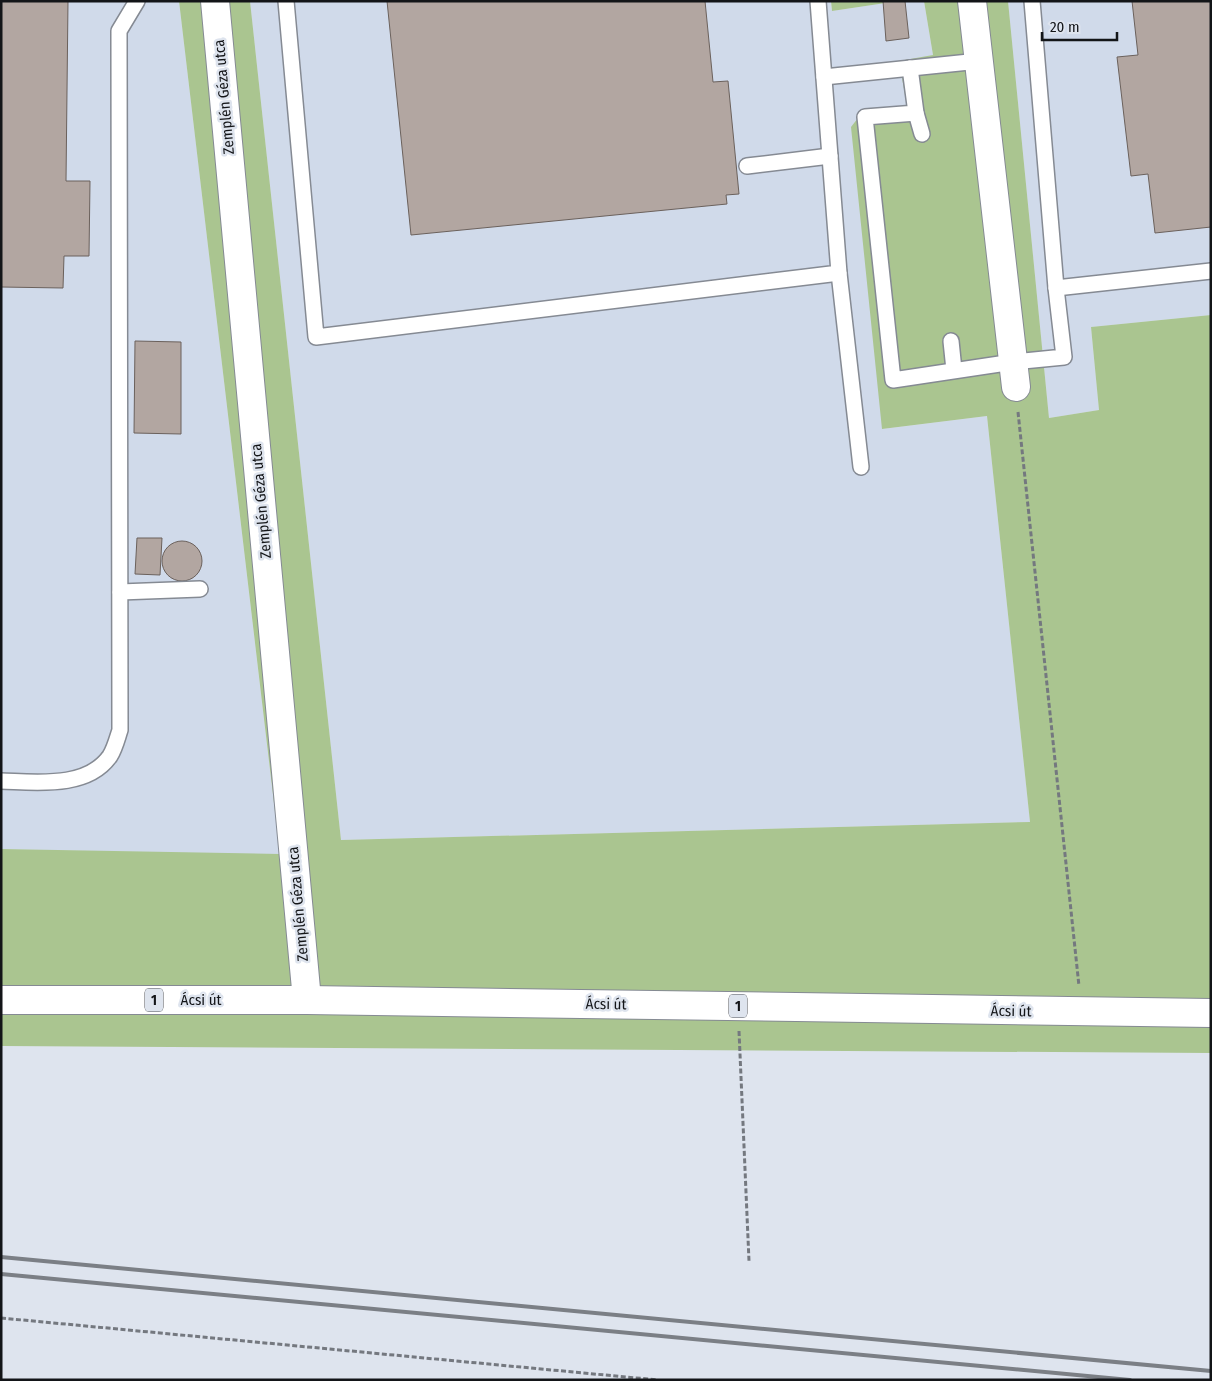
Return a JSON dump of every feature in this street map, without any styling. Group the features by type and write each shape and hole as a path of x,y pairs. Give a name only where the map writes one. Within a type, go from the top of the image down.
{"street":[{"name":"Zemplén Géza utca","path":"215,1 307,1000"},
{"path":"972,1 1014,375"},
{"name":"Ácsi út","path":"1,1000 307,1000 1211,1013"}],"lane":[{"path":"1,782 56,782 71,780 97,768 110,756 120,730 119,31 137,1"},
{"path":"286,1 316,337 839,273"},
{"path":"818,1 839,273 861,467"},
{"path":"916,113 865,117 893,380 954,370 1014,375 1064,357 1056,288 1032,1"},
{"path":"824,77 979,61"},
{"path":"910,68 916,113 922,134"},
{"path":"747,166 830,156"},
{"path":"1056,288 1211,271"},
{"path":"951,341 954,370"},
{"path":"120,592 200,589"}],"path":[{"path":"1014,375 1082,1012"},
{"path":"738,1006 749,1261"},
{"path":"1,1318 658,1380"}],"shaded area":[{"path":"1,1 179,1 280,855 1,849"},
{"path":"250,1 831,1 832,11 899,1 924,1 933,55 907,106 883,429 987,416 1030,822 341,840"},
{"path":"1008,1 1211,1 1211,315 1091,327 1099,410 1049,418"}],"green space":[{"path":"179,1 250,1 341,840 1030,822 987,416 882,429 851,127 865,109 907,106 899,61 933,55 924,1 1008,1 1049,418 1099,410 1091,327 1211,315 1211,1053 1,1046 1,849 280,854"},
{"path":"831,1 899,1 832,11"}],"building":[{"path":"1,1 68,1 66,181 90,181 89,256 64,256 63,288 1,287"},
{"path":"387,1 705,1 713,82 728,81 739,194 726,195 727,204 411,235"},
{"path":"883,1 905,1 909,38 886,41"},
{"path":"1132,1 1211,1 1211,227 1155,233 1148,174 1131,176 1117,57 1138,55"},
{"path":"135,341 181,342 181,434 134,433"},
{"path":"137,538 162,538 160,575 135,574"},
{"path":"186,541 193,544 199,550 202,561 201,569 193,578 186,581 178,581 171,578 163,569 162,557 165,550 174,542"}],"railway":[{"path":"1,1257 1211,1371"},
{"path":"1,1274 1130,1380"}]}
